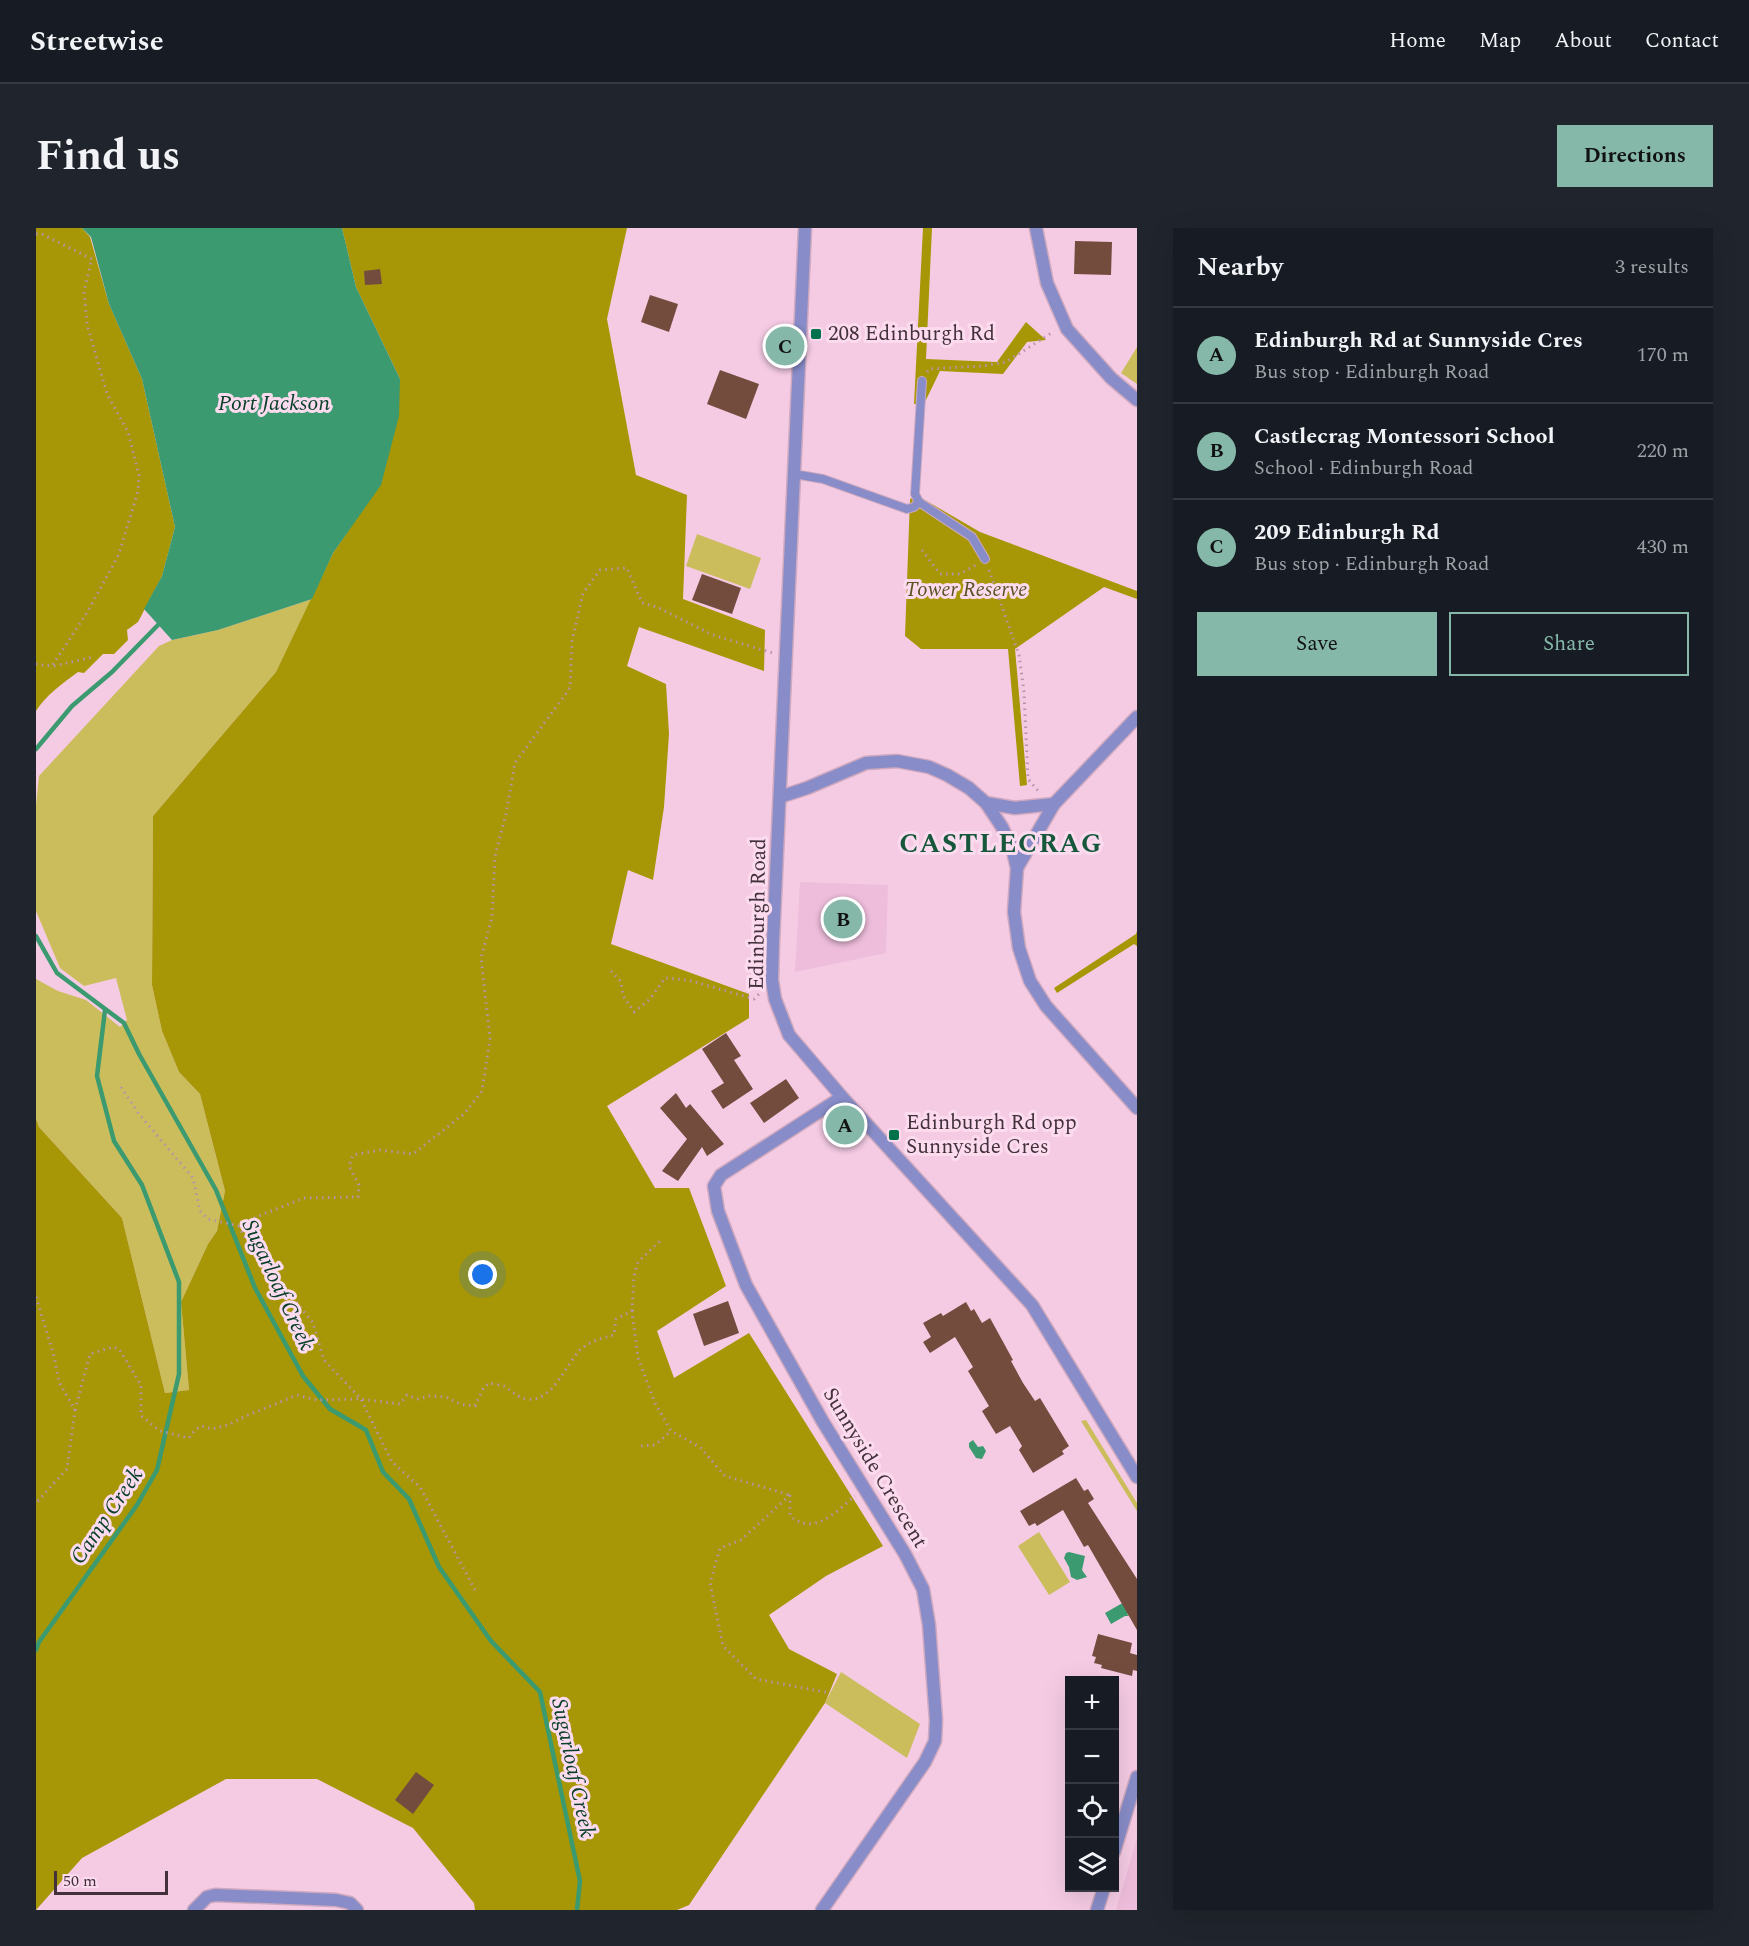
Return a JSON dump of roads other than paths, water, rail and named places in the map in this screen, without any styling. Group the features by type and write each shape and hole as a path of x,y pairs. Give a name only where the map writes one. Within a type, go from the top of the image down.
{"street":[{"name":"Edinburgh Road","path":"805,228 772,980 775,999 789,1035 842,1097 1032,1305 1137,1477"},
{"path":"1036,228 1047,283 1065,324 1111,378 1137,400"},
{"path":"1017,868 1052,804 1137,717"},
{"path":"780,797 866,763 897,761 929,767 969,788 986,803 1002,827 1012,848 1017,868 1014,912 1019,948 1030,981 1046,1006 1137,1108"},
{"path":"986,803 1015,808 1052,804"},
{"name":"Sunnyside Crescent","path":"822,1910 925,1762 935,1742 936,1720 929,1626 923,1589 905,1554 824,1422 746,1285 718,1211 714,1186 722,1175 842,1097"},
{"path":"1118,1838 1137,1777"},
{"path":"1097,1910 1102,1892"},
{"path":"194,1910 207,1897 216,1895 336,1900 350,1903 357,1910"}],"lane":[{"path":"922,381 915,494 919,502 972,537 985,559"},
{"path":"794,474 823,479 907,509 919,502"}],"water":[{"name":"Port Jackson","path":"82,228 342,228 356,287 400,379 399,416 381,485 333,553 312,599 218,630 172,640 144,609 162,576 175,527 142,379 109,304 91,237"},
{"path":"973,1440 978,1447 983,1446 986,1451 982,1459 976,1458 969,1447 969,1443"},
{"path":"1069,1552 1085,1556 1082,1570 1087,1577 1077,1580 1071,1577 1064,1558"},
{"path":"1126,1601 1132,1611 1127,1614 1129,1616 1111,1624 1105,1613"}],"waterway":[{"name":"Sugarloaf Creek","path":"36,749 72,706 112,672 158,625"},
{"name":"Sugarloaf Creek","path":"36,936 57,973 124,1023 139,1054 216,1190 255,1288 303,1376 330,1409 366,1430 383,1472 409,1499 439,1567 491,1641 540,1692 580,1881 577,1910"},
{"name":"Camp Creek","path":"36,1650 39,1642 137,1505 157,1470 179,1374 179,1282 142,1185 114,1141 97,1076 105,1010"}],"place":[{"name":"208 Edinburgh Rd","path":"816,334"},
{"name":"209 Edinburgh Rd","path":"785,346"},
{"name":"Castlecrag Montessori School","path":"843,919"},
{"name":"Edinburgh Rd at Sunnyside Cres","path":"845,1125"},
{"name":"Edinburgh Rd opp Sunnyside Cres","path":"894,1135"}],"district":[{"name":"CASTLECRAG","path":"1001,844"}],"park label":[{"name":"Tower Reserve","path":"966,590"}]}
